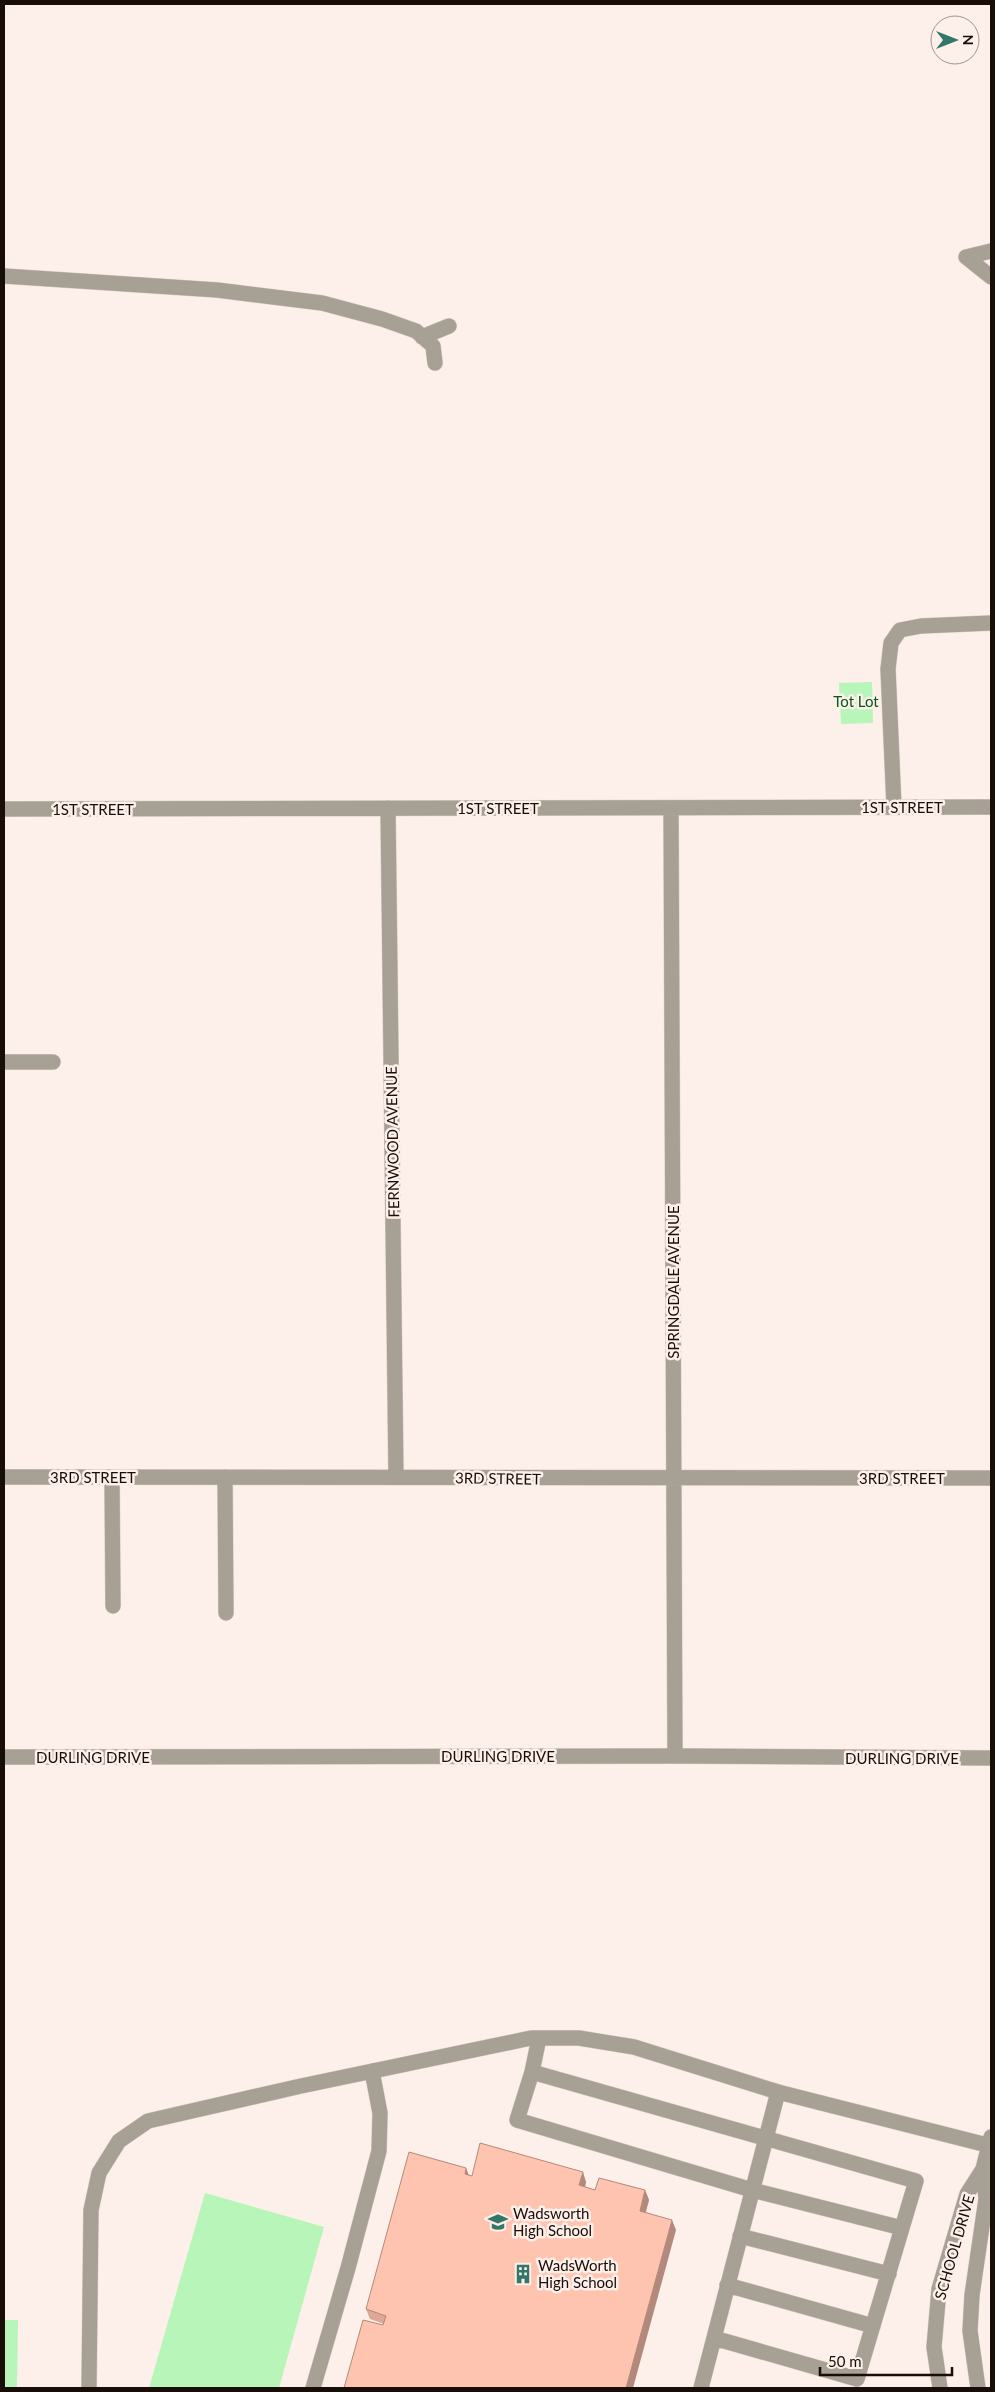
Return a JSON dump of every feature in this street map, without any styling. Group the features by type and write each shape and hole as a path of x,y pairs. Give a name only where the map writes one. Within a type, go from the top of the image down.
{"street":[{"path":"991,250 966,257 991,277"},
{"path":"4,276 217,290 322,303 382,319 416,331 433,346 435,363"},
{"path":"422,337 449,326"},
{"path":"894,807 888,669 891,643 900,630 922,626 991,624"},
{"name":"1ST STREET","path":"4,809 991,807"},
{"name":"FERNWOOD AVENUE","path":"388,808 396,1477"},
{"name":"SPRINGDALE AVENUE","path":"671,808 676,1756"},
{"path":"4,1062 53,1062"},
{"name":"3RD STREET","path":"4,1477 991,1478"},
{"path":"112,1477 113,1606"},
{"path":"225,1477 226,1613"},
{"name":"DURLING DRIVE","path":"4,1757 676,1756 991,1758"},
{"path":"539,2038 532,2072 517,2120 752,2190 902,2228"},
{"path":"89,2388 91,2210 99,2173 119,2141 148,2121 372,2071 539,2038 580,2038 634,2047 778,2092 991,2142"},
{"path":"313,2388 348,2268 379,2151 380,2113 372,2071"},
{"path":"532,2072 916,2181 858,2379 714,2338"},
{"path":"701,2388 778,2092"},
{"name":"SCHOOL DRIVE","path":"940,2388 934,2347 939,2289 967,2194 983,2169 991,2142"},
{"name":"SCHOOL DRIVE","path":"978,2388 970,2331 972,2295 986,2199 983,2169"},
{"path":"740,2236 889,2274"},
{"path":"727,2285 873,2326"}],"green space":[{"name":"Tot Lot","path":"872,682 873,723 841,724 839,683"},
{"path":"205,2193 324,2227 279,2388 149,2388"},
{"path":"4,2320 18,2320 17,2388 4,2388"}],"building":[{"name":"WadsWorth High School","path":"480,2143 583,2172 579,2185 595,2190 599,2178 645,2190 640,2211 672,2220 626,2388 344,2388 363,2320 383,2325 386,2316 366,2309 409,2152 466,2168 465,2174 472,2176"}],"place":[{"name":"Wadsworth High School","path":"498,2222"},
{"name":"WadsWorth High School","path":"523,2274"}]}
